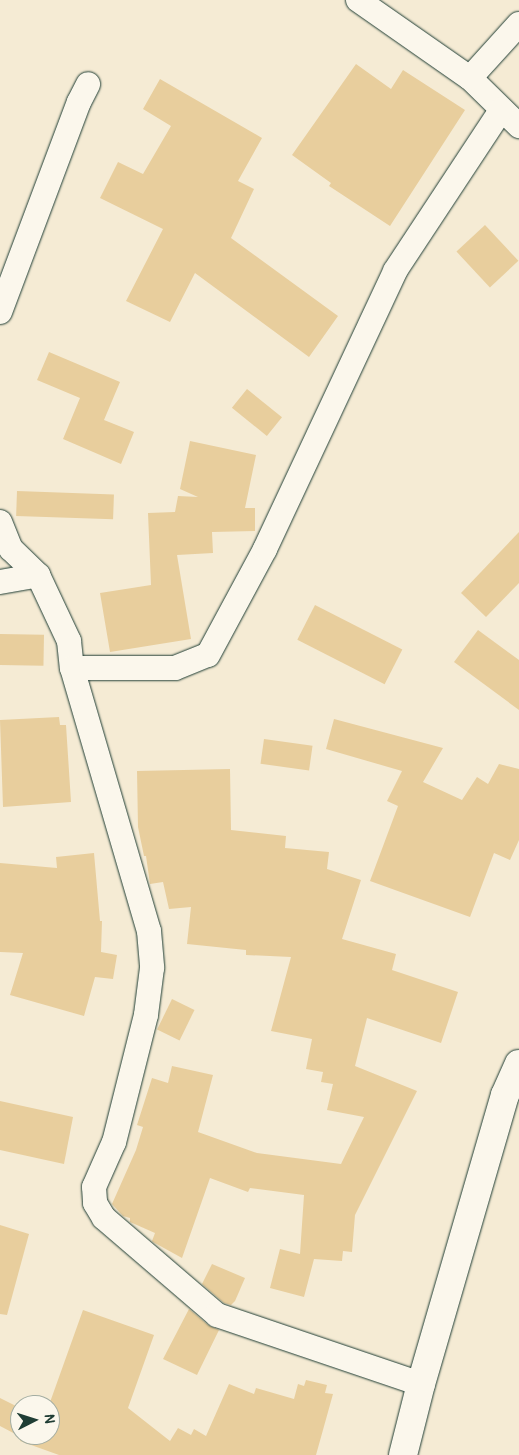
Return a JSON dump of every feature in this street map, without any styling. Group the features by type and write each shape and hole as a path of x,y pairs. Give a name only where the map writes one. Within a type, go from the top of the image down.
{"street":[{"path":"358,0 470,78 519,126"},
{"path":"470,78 519,24"},
{"path":"0,312 79,102 88,84"},
{"path":"72,668 175,668 208,655 265,549 395,271 501,110"},
{"path":"0,522 11,549 38,575 69,641 72,668 149,931 152,968 146,1015 114,1142 94,1187 95,1203 104,1218 218,1315 421,1384"},
{"path":"0,582 38,575"},
{"path":"403,1455 421,1384 512,1097 519,1064"}],"building":[{"path":"356,64 391,89 403,70 465,110 390,226 329,186 331,183 292,155"},
{"path":"160,79 262,138 238,181 254,189 231,238 338,316 309,357 195,273 170,322 126,301 163,229 100,198 118,162 143,174 171,126 143,109"},
{"path":"485,225 518,261 490,287 456,252"},
{"path":"49,352 120,382 104,420 134,432 121,464 63,439 80,398 37,380"},
{"path":"247,389 282,417 267,436 232,408"},
{"path":"190,441 256,455 245,508 255,508 255,531 212,532 213,553 177,555 191,639 110,652 100,593 151,585 148,513 175,512 178,496 198,497 180,489"},
{"path":"17,491 114,494 113,519 16,516"},
{"path":"519,532 519,583 486,617 461,593"},
{"path":"315,605 402,649 385,684 297,640"},
{"path":"478,630 519,660 519,710 454,662"},
{"path":"0,634 44,635 43,666 0,665"},
{"path":"59,717 60,725 66,725 71,802 3,807 0,720"},
{"path":"334,719 443,748 423,782 462,800 477,777 488,784 499,764 519,769 519,840 510,860 494,853 470,917 370,881 398,806 387,801 402,771 326,749"},
{"path":"264,739 313,746 309,771 261,764"},
{"path":"230,769 231,830 286,836 285,848 329,852 327,869 361,880 342,939 396,954 392,970 458,992 441,1043 367,1018 355,1066 417,1091 355,1215 352,1252 343,1251 342,1261 314,1259 304,1297 270,1288 280,1249 300,1254 304,1195 250,1188 248,1192 210,1178 182,1258 153,1242 155,1233 130,1222 130,1218 123,1216 112,1204 136,1150 143,1127 137,1125 152,1078 168,1083 172,1066 213,1075 198,1132 257,1153 341,1164 364,1117 327,1110 333,1084 321,1082 323,1072 306,1069 312,1039 271,1031 291,957 246,955 246,950 187,944 191,907 169,909 163,882 150,884 146,856 144,856 138,827 137,771"},
{"path":"94,853 100,921 102,921 101,952 117,955 113,979 95,977 84,1016 10,995 23,953 0,952 0,863 57,868 56,857"},
{"path":"172,999 194,1010 180,1041 157,1030"},
{"path":"0,1101 73,1117 64,1164 0,1150"},
{"path":"0,1225 29,1234 7,1315 0,1314"},
{"path":"212,1264 245,1278 235,1301 231,1305 224,1303 202,1284"},
{"path":"189,1309 208,1325 219,1330 197,1375 163,1359"},
{"path":"83,1310 154,1335 128,1408 170,1441 178,1428 191,1435 194,1429 206,1436 229,1384 254,1394 256,1388 294,1399 298,1384 304,1386 306,1380 327,1385 325,1393 333,1394 316,1455 59,1455 31,1445 60,1445 60,1395 53,1395"},
{"path":"0,1398 10,1403 10,1431 0,1426"}]}
